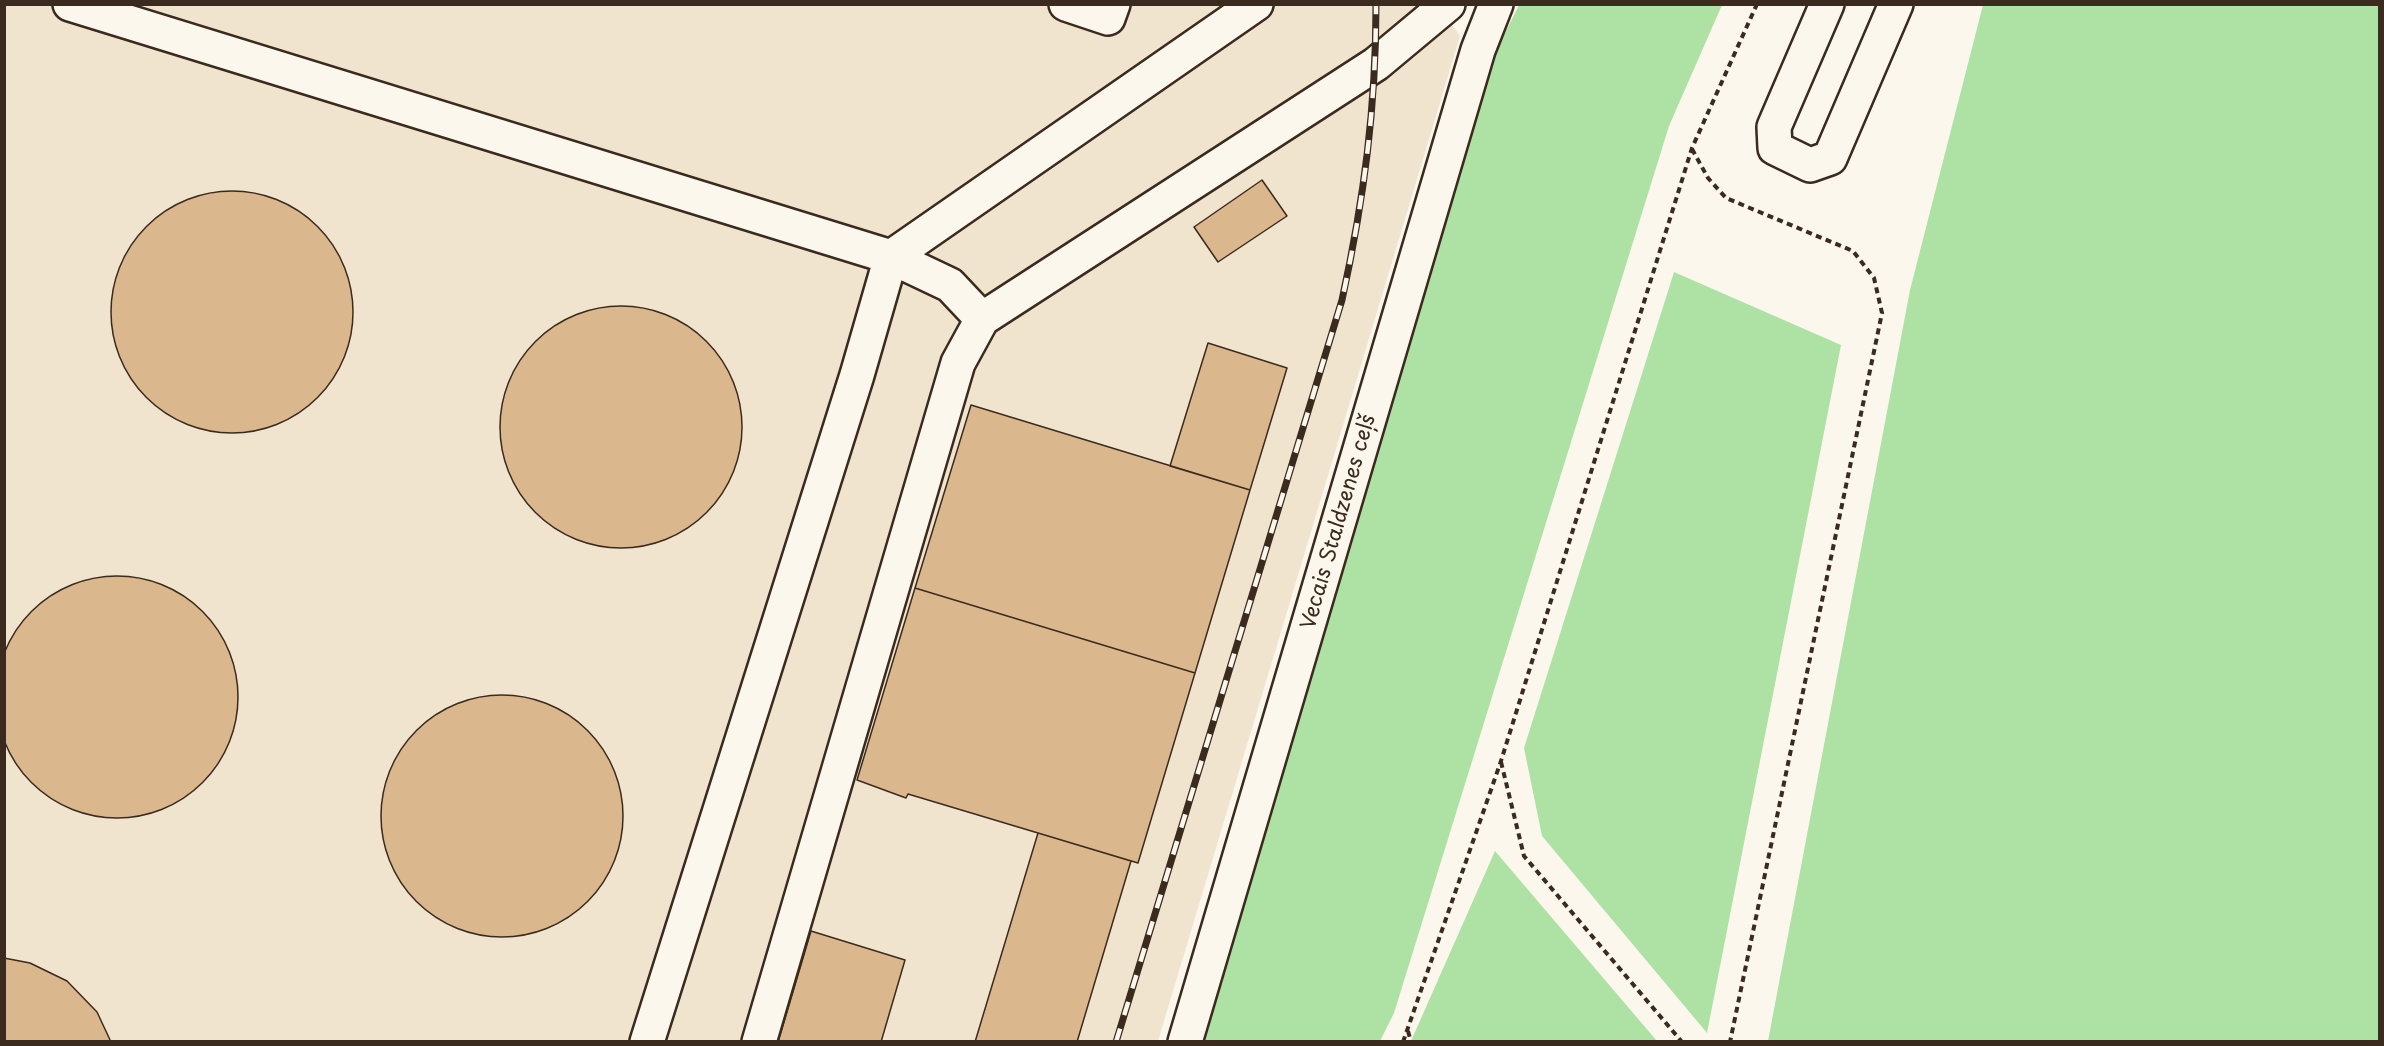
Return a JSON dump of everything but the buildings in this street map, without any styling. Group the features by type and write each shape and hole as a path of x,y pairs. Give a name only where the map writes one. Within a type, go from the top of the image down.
{"street":[{"path":"70,4 891,257 950,285 982,319"},
{"path":"1066,4 1108,18 1113,4"},
{"path":"647,1041 850,397 891,257 1256,4"},
{"path":"759,1041 958,363 982,319 1376,64 1448,4"},
{"name":"Vecais Staldzenes ceļš","path":"1185,1041 1475,61 1496,4"},
{"path":"1827,4 1774,127 1775,148 1810,165 1830,158 1896,4"}],"path":[{"path":"1402,1041 1408,1030 1501,761 1692,148 1757,4"},
{"path":"1692,148 1708,178 1726,198 1853,251 1874,278 1882,313 1730,1041"},
{"path":"1501,761 1524,856 1682,1041"},
{"path":"1408,1030 1411,1041"}],"shaded area":[{"path":"1437,4 1460,36 1158,1041 5,1042 5,5"}],"green space":[{"path":"1519,5 1722,5 1669,126 1394,1013 1380,1041 1203,1041 1497,49"},
{"path":"1983,5 2379,5 2379,1041 1768,1041 1910,290"},
{"path":"1674,272 1841,345 1707,1033 1542,836 1524,748"},
{"path":"1495,851 1657,1041 1411,1041"}],"railway":[{"path":"1116,1042 1342,300 1357,226 1367,153 1374,80 1376,4"}]}
